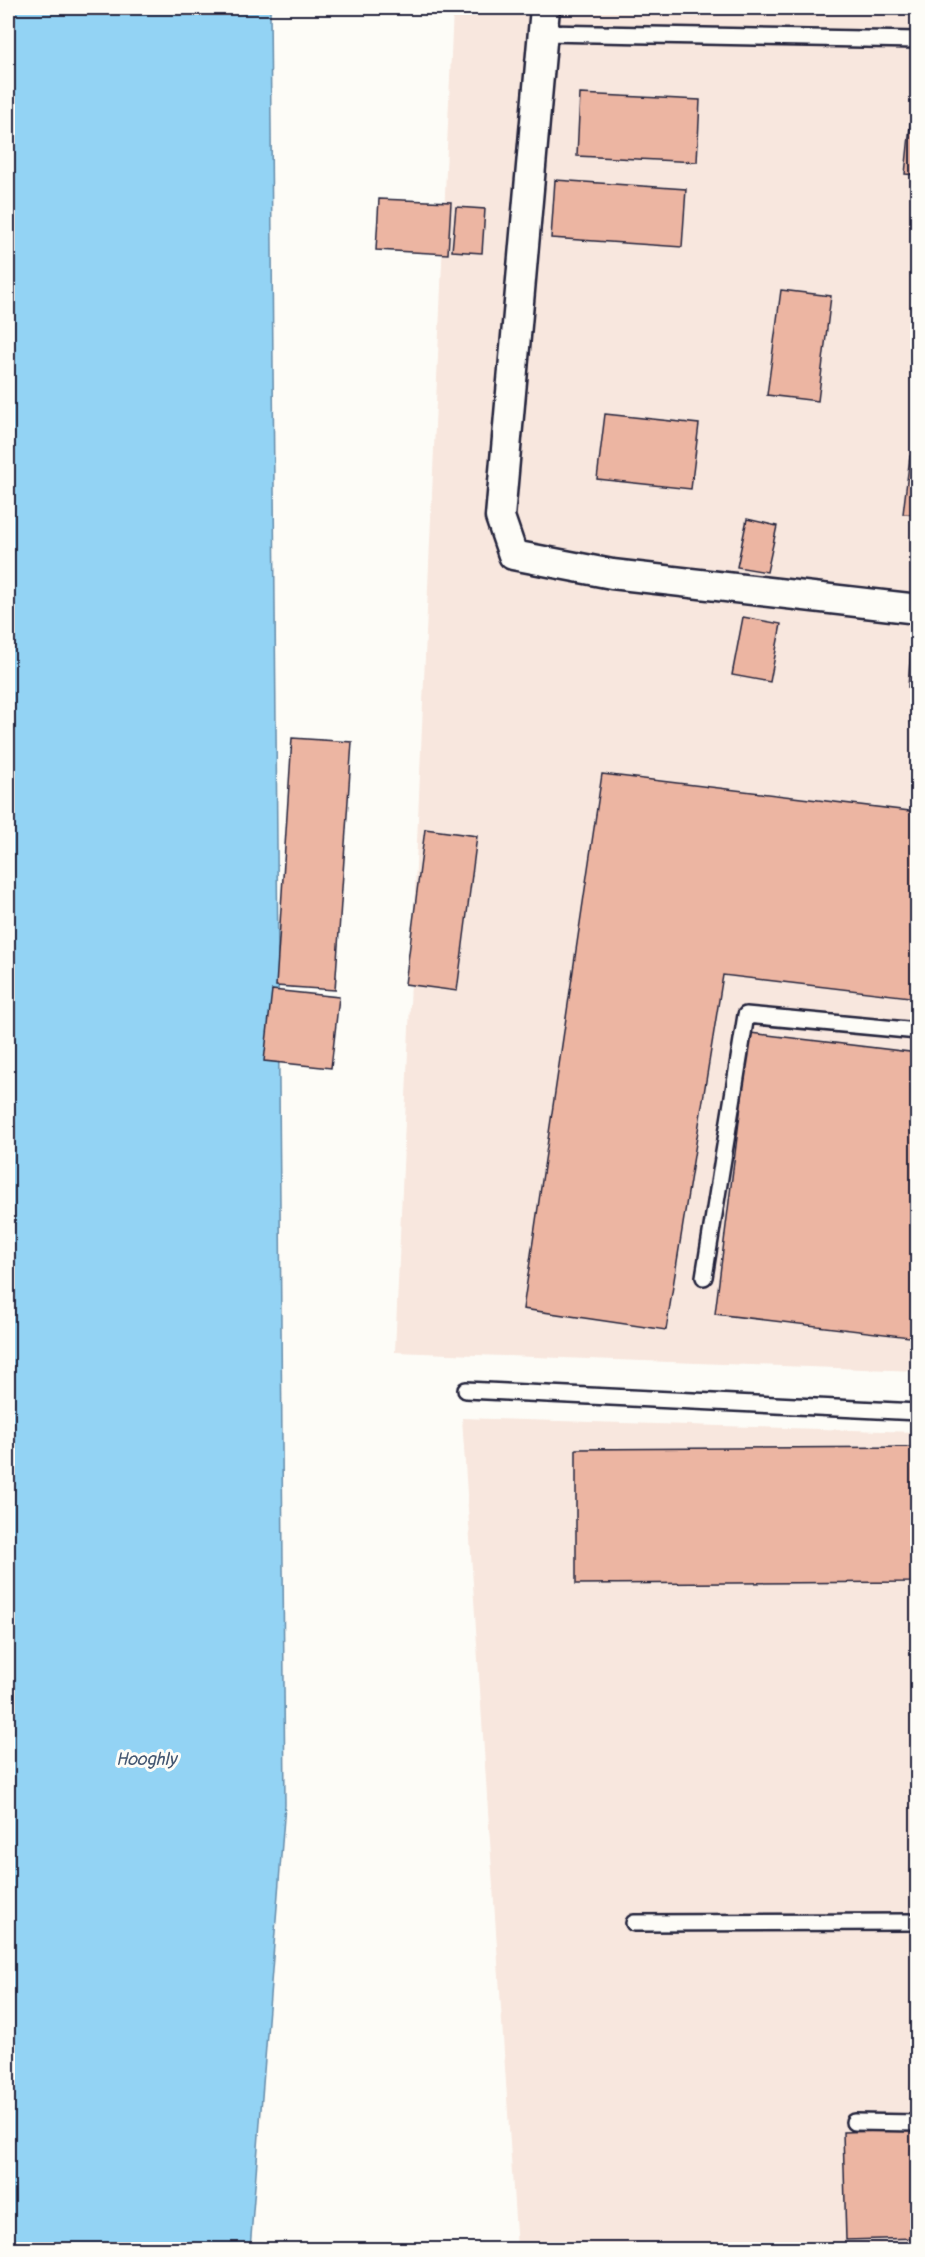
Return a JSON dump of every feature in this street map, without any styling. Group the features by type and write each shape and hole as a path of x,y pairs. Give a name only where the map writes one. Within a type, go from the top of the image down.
{"street":[{"path":"544,20 500,518 513,555 612,574 918,609"}],"lane":[{"path":"544,20 918,40"},
{"path":"704,1277 746,1015 918,1031"},
{"path":"466,1390 918,1412"},
{"path":"634,1923 918,1922"},
{"path":"854,2122 918,2123"}],"shaded area":[{"path":"453,8 917,8 917,1371 395,1352"},
{"path":"462,1418 917,1432 917,2249 517,2249"}],"water":[{"name":"Hooghly","path":"8,8 270,8 285,1805 250,2249 8,2250"}],"building":[{"path":"660,8 765,8 765,13"},
{"path":"915,79 918,79 918,175 905,174"},
{"path":"580,94 700,100 697,162 577,156"},
{"path":"555,180 686,189 682,247 551,238"},
{"path":"379,199 451,202 448,254 376,250"},
{"path":"456,207 485,209 482,253 452,251"},
{"path":"781,290 831,296 818,401 767,395"},
{"path":"605,414 699,424 691,489 597,479"},
{"path":"910,456 918,457 918,515 903,514"},
{"path":"747,519 777,526 767,572 737,567"},
{"path":"743,617 781,624 770,682 732,675"},
{"path":"912,633 918,633 918,688 908,687"},
{"path":"292,738 352,742 335,990 276,986"},
{"path":"602,774 918,812 918,998 723,975 666,1330 523,1309"},
{"path":"425,829 477,836 457,991 405,984"},
{"path":"272,990 339,997 331,1068 264,1061"},
{"path":"750,1033 918,1053 918,1338 715,1314"},
{"path":"918,1447 918,1582 576,1584 576,1449"},
{"path":"918,2130 918,2238 846,2240 843,2132"}]}
